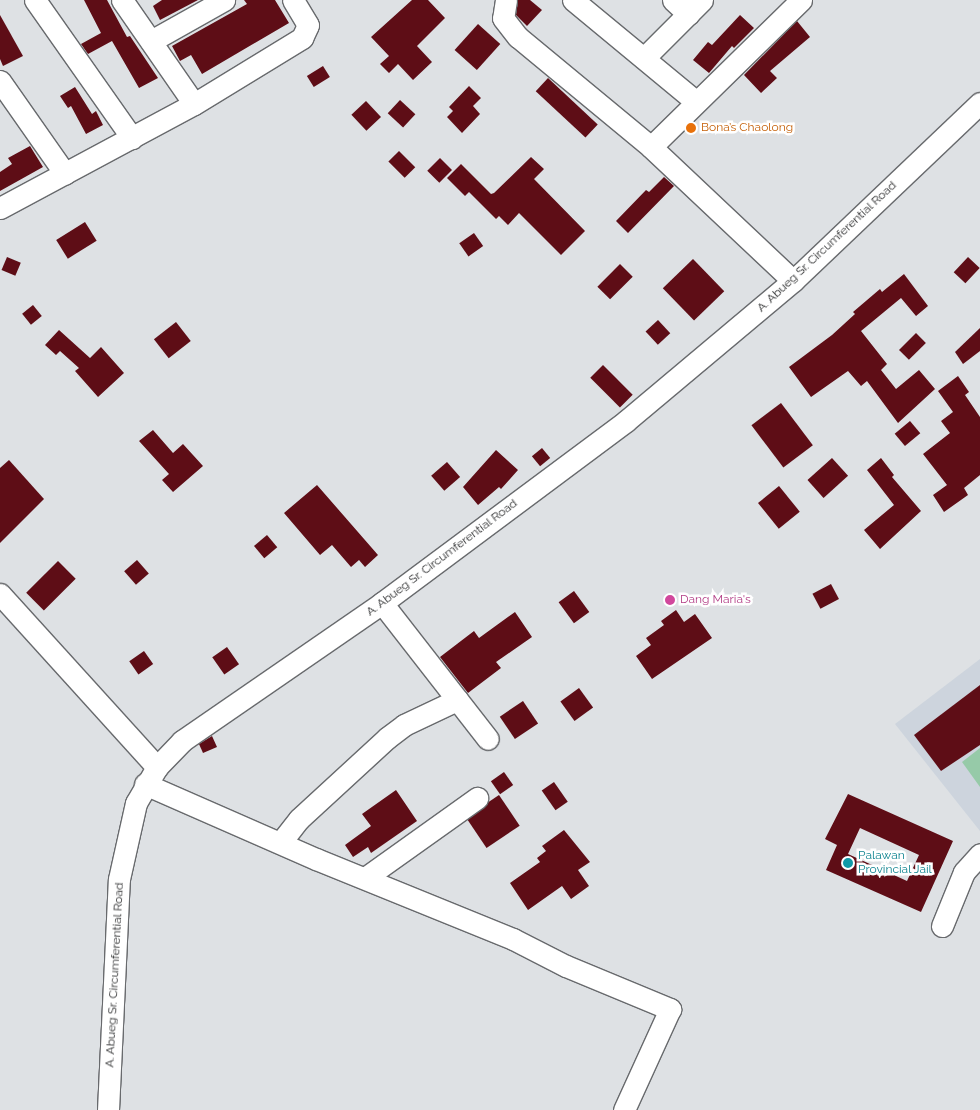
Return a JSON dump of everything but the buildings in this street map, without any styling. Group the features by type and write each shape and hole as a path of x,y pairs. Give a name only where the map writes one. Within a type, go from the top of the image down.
{"street":[{"path":"35,0 132,138"},
{"path":"122,0 194,104"},
{"path":"151,41 224,0"},
{"path":"0,208 194,104 302,38 308,25 293,0"},
{"path":"506,0 503,18 518,37 651,147 793,281"},
{"path":"573,0 695,101"},
{"path":"651,147 695,101 801,0"},
{"path":"644,58 688,5"},
{"path":"0,81 65,174"},
{"name":"A. Abueg Sr. Circumferential Road","path":"108,1110 120,878 136,803 151,775 182,741 219,713 382,603 626,421 793,281 980,103"},
{"path":"0,594 151,775 281,842 513,938 566,966 670,1009 624,1110"},
{"path":"382,603 488,739"},
{"path":"281,842 299,819 387,738 457,700"},
{"path":"365,878 477,798"},
{"path":"942,926 964,872 980,854"}],"shaded area":[{"path":"980,659 980,831 895,724"}],"green space":[{"path":"980,748 980,787 962,762"}],"place":[{"name":"Bona’s Chaolong","path":"691,128"},
{"name":"Dang Maria's","path":"670,600"},
{"name":"Palawan Provincial Jail","path":"848,863"}]}
